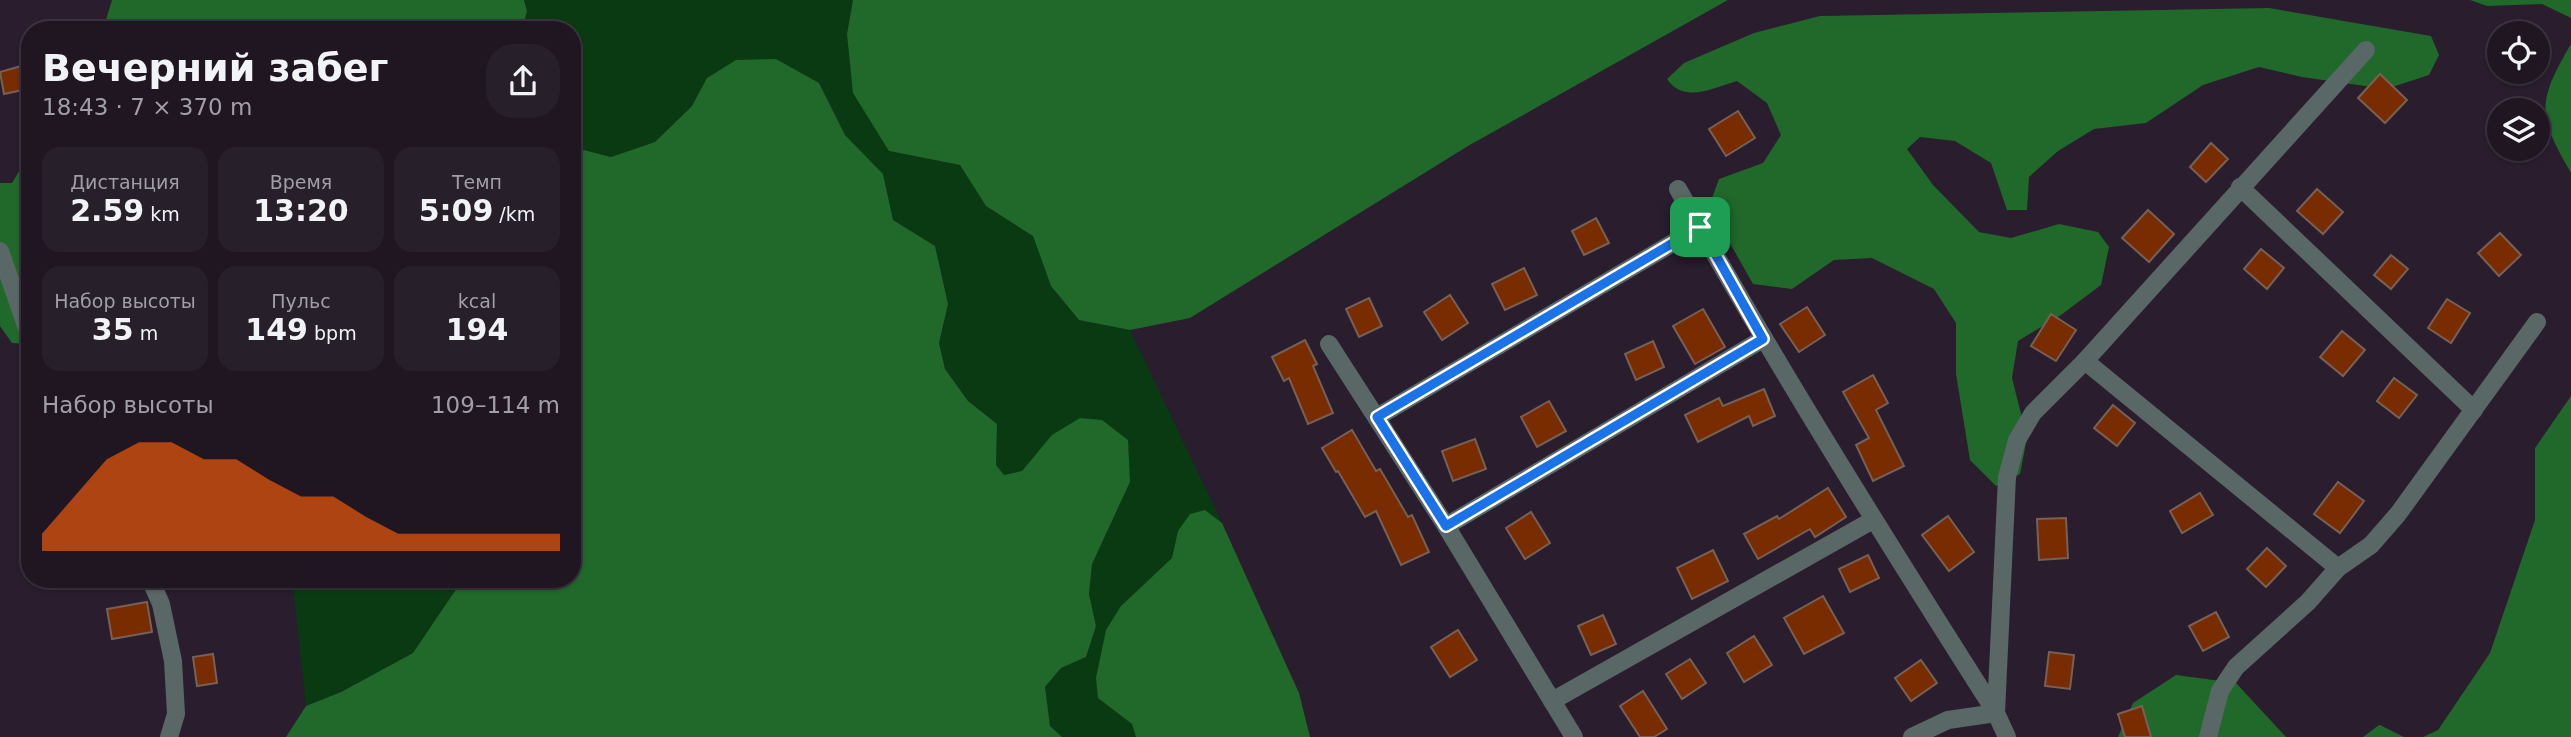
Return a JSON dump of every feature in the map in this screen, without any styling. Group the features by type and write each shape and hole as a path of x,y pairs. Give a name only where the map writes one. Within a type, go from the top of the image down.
{"street":[{"path":"1996,713 2007,477 2017,440 2033,413 2085,361 2366,50"},
{"path":"2240,187 2474,410"},
{"path":"1678,189 1763,339 1873,520 1996,713 2007,737"},
{"path":"1377,417 1700,227"},
{"path":"0,251 21,311"},
{"path":"2208,737 2220,691 2236,667 2308,603 2338,568 2371,545 2399,514 2537,322"},
{"path":"1446,526 1763,339"},
{"path":"1329,344 1446,526 1574,737"},
{"path":"2085,361 2338,568"},
{"path":"1552,701 1873,520"},
{"path":"154,588 161,604 173,661 176,714 169,737"},
{"path":"1912,737 1948,720 1996,713"}],"green space":[{"path":"112,0 524,0 527,11 524,21 106,21"},
{"path":"524,0 853,0 847,34 889,151 960,165 986,206 1033,236 1051,286 1079,320 1130,330 1222,523 1205,510 1178,531 1172,558 1121,606 1098,698 1132,724 1136,737 1062,737 1050,726 1045,687 1061,668 1086,657 1096,626 1089,594 1092,564 1130,482 1052,436 1022,471 1004,476 996,465 997,424 968,401 945,369 939,343 948,304 935,246 893,220 883,174 845,135 819,83 707,78 692,106 655,142 611,157 581,150 581,21 524,21 527,11"},
{"path":"853,0 1728,0 1468,146 1190,318 1130,330 1079,320 1051,286 1033,236 986,206 960,165 889,151 853,93 847,34"},
{"path":"2470,0 2571,0 2571,18 2542,4 2487,6"},
{"path":"2269,8 2431,36 2439,55 2429,75 2386,89 2302,77 2259,67 2203,85 2146,123 2094,129 2058,151 2029,177 2027,210 2007,210 1991,163 1955,141 1920,137 1907,149 1933,185 1979,232 2011,238 2059,224 2098,232 2109,247 2101,285 2061,315 2018,341 2012,378 2027,438 2020,474 1996,486 1970,460 1956,374 1956,323 1934,289 1872,258 1834,260 1792,289 1753,284 1709,206 1719,179 1763,163 1781,135 1767,103 1737,81 1709,90 1690,92 1674,87 1667,79 1684,63 1754,33 1820,16"},
{"path":"2571,44 2571,173 2550,130 2550,98 2547,98 2547,95"},
{"path":"776,59 819,83 845,135 883,174 893,220 935,246 948,304 939,343 945,369 968,401 997,424 996,465 1004,475 1022,471 1052,435 1080,418 1102,420 1128,440 1130,482 1092,564 1089,594 1096,626 1086,657 1061,668 1045,687 1050,726 1062,737 286,737 306,706 341,692 413,653 457,588 581,588 581,149 611,157 655,142 692,106 707,78 736,60"},
{"path":"21,168 21,344 12,343 0,326 0,183 12,183"},
{"path":"2571,396 2571,737 2423,737 2438,730 2490,653 2535,520 2535,448"},
{"path":"1205,510 1222,523 1299,693 1310,737 1136,737 1132,724 1098,698 1096,678 1106,630 1121,606 1172,558 1178,531 1190,514"},
{"path":"293,588 457,588 413,653 341,692 306,706"},
{"path":"2176,675 2236,683 2286,737 2118,737 2133,703"},
{"path":"2380,725 2404,737 2363,737"}],"building":[{"path":"21,66 21,90 4,94 0,72"},
{"path":"2380,74 2407,100 2385,123 2358,98"},
{"path":"1738,111 1755,138 1726,156 1709,129"},
{"path":"2211,143 2228,159 2206,182 2190,167"},
{"path":"2317,189 2343,212 2323,234 2297,211"},
{"path":"2148,210 2174,234 2149,262 2122,238"},
{"path":"1596,218 1609,243 1584,255 1572,231"},
{"path":"2500,233 2521,255 2499,276 2478,253"},
{"path":"2261,249 2284,268 2267,289 2244,269"},
{"path":"2391,255 2408,269 2391,289 2374,275"},
{"path":"1524,268 1537,295 1505,310 1492,284"},
{"path":"1450,295 1468,323 1442,340 1424,312"},
{"path":"1369,298 1382,326 1359,337 1346,309"},
{"path":"2447,299 2470,313 2451,343 2428,328"},
{"path":"1807,307 1825,335 1799,352 1780,324"},
{"path":"1703,309 1725,347 1695,364 1673,326"},
{"path":"2051,314 2076,330 2056,361 2031,346"},
{"path":"2342,331 2365,350 2343,376 2320,357"},
{"path":"1305,340 1317,364 1313,366 1333,413 1308,424 1289,378 1284,381 1272,357"},
{"path":"1653,341 1664,367 1636,380 1625,354"},
{"path":"1873,375 1888,403 1876,410 1904,466 1873,481 1856,445 1869,438 1843,392"},
{"path":"2394,378 2417,395 2399,418 2377,401"},
{"path":"1764,389 1775,416 1753,426 1749,416 1698,442 1685,415 1719,398 1723,406"},
{"path":"1549,401 1566,431 1537,447 1521,417"},
{"path":"2113,405 2135,423 2117,446 2094,428"},
{"path":"1352,430 1376,471 1380,469 1408,517 1412,515 1429,552 1401,565 1376,511 1365,517 1338,471 1336,472 1322,448"},
{"path":"1475,439 1486,469 1453,481 1442,451"},
{"path":"2338,482 2364,501 2340,533 2314,514"},
{"path":"1828,488 1846,517 1815,537 1810,529 1758,559 1744,534 1777,516 1779,519"},
{"path":"2200,493 2213,515 2182,533 2170,511"},
{"path":"1531,512 1550,543 1525,559 1506,528"},
{"path":"1948,516 1974,552 1949,571 1922,535"},
{"path":"2066,518 2068,558 2039,560 2037,519"},
{"path":"2267,548 2286,566 2266,587 2247,569"},
{"path":"1713,550 1728,581 1692,599 1677,568"},
{"path":"1868,555 1879,578 1850,592 1839,569"},
{"path":"1823,596 1844,633 1804,654 1784,618"},
{"path":"147,602 152,632 112,639 107,609"},
{"path":"2216,612 2229,637 2203,651 2189,626"},
{"path":"1603,615 1616,644 1591,655 1578,626"},
{"path":"1458,630 1477,660 1450,677 1431,647"},
{"path":"1754,636 1772,665 1744,682 1727,653"},
{"path":"2049,652 2074,655 2070,689 2045,686"},
{"path":"213,654 217,683 197,686 193,657"},
{"path":"1690,659 1706,683 1682,699 1666,674"},
{"path":"1921,660 1937,683 1911,701 1895,678"},
{"path":"1643,691 1667,729 1654,737 1640,737 1620,706"},
{"path":"2142,706 2151,737 2125,737 2118,714"}],"route":[{"path":"1700,227 1763,339 1446,526 1377,417 1700,227"}]}
